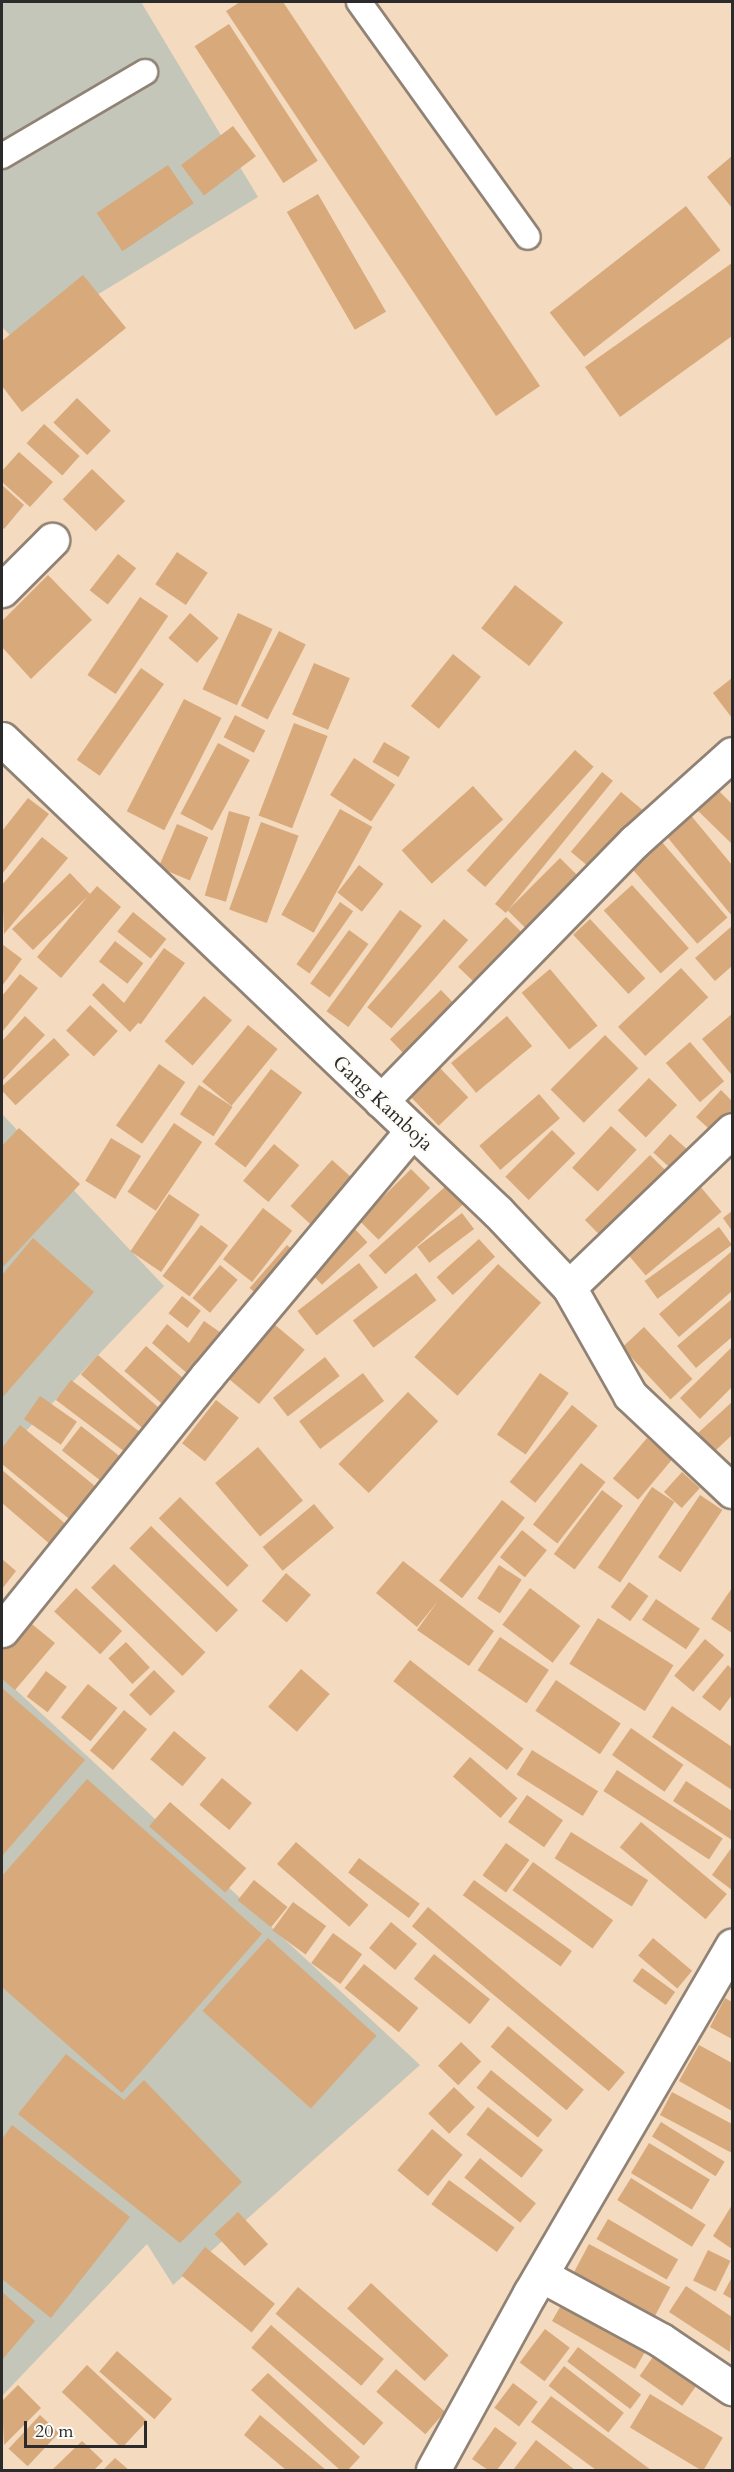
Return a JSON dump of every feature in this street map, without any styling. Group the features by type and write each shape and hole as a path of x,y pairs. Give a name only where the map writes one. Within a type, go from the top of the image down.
{"street":[{"path":"2,590 52,540"},
{"name":"Gang Kamboja","path":"2,739 498,1212 569,1287 630,1395 732,1491"},
{"path":"381,1101 635,841 732,754"},
{"path":"569,1287 732,1130"},
{"path":"2,1630 207,1376 412,1131"},
{"path":"433,2470 541,2275 732,1946"},
{"path":"541,2275 660,2340 732,2388"}],"lane":[{"path":"359,2 528,237"},
{"path":"2,156 145,72"}],"shaded area":[{"path":"2,2 141,2 258,197 18,343 2,327"},
{"path":"2,1114 164,1286 2,1456"},
{"path":"2,1677 420,2065 173,2285 147,2244 2,2396"}],"building":[{"path":"240,2 283,2 540,386 496,416 226,11"},
{"path":"229,24 318,161 283,183 195,46"},
{"path":"233,126 256,156 204,195 181,165"},
{"path":"732,156 732,208 707,177"},
{"path":"168,165 194,203 122,251 97,213"},
{"path":"318,194 386,312 355,330 287,212"},
{"path":"686,206 720,250 584,357 550,313"},
{"path":"732,263 732,336 620,417 585,367"},
{"path":"83,275 126,328 22,412 2,386 2,341"},
{"path":"77,398 111,431 87,455 53,422"},
{"path":"44,424 80,456 62,475 27,443"},
{"path":"19,452 53,482 30,507 2,482 2,471"},
{"path":"92,469 125,501 96,531 63,499"},
{"path":"2,485 24,505 4,529 2,527"},
{"path":"177,552 208,573 186,605 155,584"},
{"path":"118,554 136,568 108,604 90,590"},
{"path":"48,575 92,620 31,679 2,647 2,621"},
{"path":"515,585 563,623 529,666 481,628"},
{"path":"140,597 168,616 116,694 87,675"},
{"path":"190,613 219,638 197,663 168,638"},
{"path":"238,613 272,629 237,705 203,689"},
{"path":"279,631 306,645 268,719 241,706"},
{"path":"453,654 481,677 439,729 411,706"},
{"path":"314,663 350,678 328,730 292,715"},
{"path":"141,668 164,684 100,776 77,760"},
{"path":"732,678 732,718 713,693"},
{"path":"184,699 221,718 164,830 127,811"},
{"path":"235,715 265,730 254,753 224,737"},
{"path":"294,723 328,736 292,828 259,815"},
{"path":"384,742 410,757 398,777 372,762"},
{"path":"218,743 250,760 212,831 180,814"},
{"path":"575,750 594,767 485,887 467,870"},
{"path":"354,758 395,785 371,822 330,795"},
{"path":"602,772 613,781 506,913 495,904"},
{"path":"711,783 732,804 732,844 691,804"},
{"path":"473,786 503,819 432,884 402,850"},
{"path":"621,792 647,814 597,874 571,852"},
{"path":"28,798 49,814 2,874 2,831"},
{"path":"340,809 372,827 314,933 281,915"},
{"path":"229,811 250,817 226,902 205,896"},
{"path":"688,812 732,865 732,916 664,833"},
{"path":"261,822 299,836 267,923 229,909"},
{"path":"177,824 208,837 190,881 159,867"},
{"path":"654,833 727,918 697,944 624,859"},
{"path":"42,837 68,858 4,934 2,885"},
{"path":"560,858 580,878 527,930 508,910"},
{"path":"359,865 383,884 362,912 337,893"},
{"path":"70,873 90,894 97,886 121,907 61,978 37,957 88,896 33,950 12,929"},
{"path":"632,885 689,948 661,974 604,910"},
{"path":"340,902 353,911 310,973 296,964"},
{"path":"400,910 422,926 348,1027 327,1011"},
{"path":"133,912 166,939 151,958 117,931"},
{"path":"506,917 530,940 482,990 458,967"},
{"path":"444,919 468,940 391,1028 367,1007"},
{"path":"590,919 645,978 628,994 573,935"},
{"path":"732,926 732,966 715,981 695,958"},
{"path":"349,930 368,944 330,998 310,983"},
{"path":"115,941 143,963 127,984 99,961"},
{"path":"2,944 22,959 2,986"},
{"path":"164,948 185,963 141,1024 138,1023 130,1032 92,995 103,983 124,1003"},
{"path":"681,968 708,997 645,1056 618,1027"},
{"path":"550,969 598,1026 569,1049 522,993"},
{"path":"20,974 38,988 2,1032 2,996"},
{"path":"441,990 460,1010 409,1059 390,1039"},
{"path":"204,996 232,1020 193,1066 165,1041"},
{"path":"90,1005 118,1031 94,1057 66,1031"},
{"path":"732,1014 732,1073 731,1074 702,1039"},
{"path":"25,1016 45,1035 2,1081 2,1041"},
{"path":"507,1016 532,1046 476,1093 451,1063"},
{"path":"248,1025 278,1049 232,1106 202,1082"},
{"path":"605,1035 638,1068 584,1123 551,1089"},
{"path":"54,1038 70,1055 16,1105 2,1091 2,1086"},
{"path":"690,1042 724,1081 700,1102 666,1063"},
{"path":"159,1064 185,1082 142,1144 116,1125"},
{"path":"437,1065 468,1097 439,1126 408,1093"},
{"path":"271,1069 302,1092 246,1168 214,1144"},
{"path":"649,1078 677,1105 646,1137 618,1110"},
{"path":"199,1085 233,1107 213,1136 180,1114"},
{"path":"721,1090 732,1101 732,1122 718,1137 696,1117"},
{"path":"539,1094 560,1118 500,1170 479,1146"},
{"path":"174,1123 202,1142 156,1211 128,1192"},
{"path":"611,1126 637,1150 598,1192 572,1168"},
{"path":"19,1128 80,1184 2,1268 2,1146"},
{"path":"552,1130 575,1153 529,1200 505,1177"},
{"path":"670,1134 688,1150 671,1169 653,1153"},
{"path":"111,1138 141,1156 115,1199 85,1181"},
{"path":"274,1144 299,1165 268,1202 243,1181"},
{"path":"650,1155 673,1178 608,1243 585,1220"},
{"path":"332,1160 354,1180 313,1226 291,1206"},
{"path":"411,1169 430,1188 378,1240 359,1221"},
{"path":"699,1185 721,1212 646,1275 623,1249"},
{"path":"446,1186 463,1205 385,1274 369,1256"},
{"path":"169,1194 200,1215 161,1272 130,1251"},
{"path":"263,1208 292,1231 252,1282 223,1259"},
{"path":"732,1211 732,1231 723,1218"},
{"path":"462,1213 474,1229 429,1263 417,1247"},
{"path":"201,1225 228,1245 190,1297 162,1276"},
{"path":"353,1227 367,1242 322,1285 308,1269"},
{"path":"719,1227 732,1245 658,1299 645,1281"},
{"path":"33,1238 94,1292 2,1398 2,1275"},
{"path":"479,1239 495,1257 453,1295 437,1277"},
{"path":"287,1245 301,1257 263,1300 250,1288"},
{"path":"732,1251 732,1291 679,1337 659,1314"},
{"path":"359,1263 378,1287 317,1335 298,1311"},
{"path":"498,1264 541,1303 457,1396 414,1357"},
{"path":"220,1265 238,1280 210,1313 192,1298"},
{"path":"416,1273 436,1300 373,1348 353,1321"},
{"path":"182,1296 201,1311 187,1328 168,1313"},
{"path":"732,1299 732,1337 696,1368 677,1346"},
{"path":"204,1321 227,1337 196,1381 152,1343 167,1324 189,1343"},
{"path":"274,1324 305,1350 259,1404 228,1378"},
{"path":"644,1327 692,1379 670,1399 622,1347"},
{"path":"146,1346 188,1382 166,1407 124,1371"},
{"path":"732,1347 732,1387 700,1419 680,1398"},
{"path":"98,1355 164,1412 147,1432 81,1375"},
{"path":"325,1357 340,1376 288,1417 273,1398"},
{"path":"363,1373 384,1401 320,1449 299,1421"},
{"path":"540,1373 569,1393 526,1455 497,1434"},
{"path":"71,1380 142,1434 127,1454 56,1400"},
{"path":"408,1392 438,1421 369,1493 339,1464"},
{"path":"40,1396 77,1422 61,1445 24,1419"},
{"path":"216,1400 239,1418 205,1461 182,1443"},
{"path":"732,1402 732,1435 715,1451 698,1433"},
{"path":"572,1405 598,1426 535,1503 510,1482"},
{"path":"20,1425 106,1495 79,1527 2,1464 2,1448"},
{"path":"81,1426 124,1459 104,1484 62,1450"},
{"path":"647,1438 672,1459 638,1500 613,1479"},
{"path":"258,1447 303,1501 260,1537 215,1483"},
{"path":"581,1463 605,1482 557,1544 533,1524"},
{"path":"2,1470 75,1532 58,1551 2,1503"},
{"path":"682,1472 700,1488 682,1508 664,1492"},
{"path":"652,1487 674,1502 620,1583 598,1567"},
{"path":"602,1490 623,1506 575,1570 554,1554"},
{"path":"700,1495 722,1510 680,1572 658,1557"},
{"path":"180,1497 249,1566 227,1587 159,1518"},
{"path":"502,1500 525,1518 462,1598 439,1580"},
{"path":"314,1504 334,1528 283,1571 263,1547"},
{"path":"151,1526 238,1610 217,1632 129,1548"},
{"path":"522,1530 547,1550 525,1577 500,1557"},
{"path":"2,1559 16,1571 2,1589"},
{"path":"403,1561 494,1631 469,1666 417,1630 438,1601 417,1627 376,1593"},
{"path":"114,1564 205,1652 182,1676 91,1588"},
{"path":"499,1565 522,1580 500,1613 477,1599"},
{"path":"286,1573 311,1595 287,1623 262,1601"},
{"path":"629,1582 648,1596 630,1621 611,1607"},
{"path":"76,1588 122,1631 100,1654 54,1611"},
{"path":"530,1588 580,1626 553,1663 502,1625"},
{"path":"732,1588 732,1633 711,1619"},
{"path":"656,1599 700,1629 686,1649 642,1620"},
{"path":"598,1618 673,1665 645,1711 569,1664"},
{"path":"27,1620 55,1643 15,1690 2,1679 2,1651"},
{"path":"500,1637 549,1670 527,1703 478,1670"},
{"path":"705,1639 724,1655 693,1692 674,1676"},
{"path":"126,1642 150,1668 132,1684 108,1658"},
{"path":"410,1660 523,1749 507,1770 393,1681"},
{"path":"728,1665 732,1669 732,1695 720,1711 702,1697"},
{"path":"301,1669 330,1694 297,1732 268,1707"},
{"path":"154,1670 175,1691 150,1716 129,1695"},
{"path":"46,1671 67,1687 48,1712 27,1697"},
{"path":"556,1680 621,1724 600,1754 535,1711"},
{"path":"88,1684 118,1708 90,1741 61,1717"},
{"path":"2,1688 85,1760 2,1856"},
{"path":"672,1706 732,1747 732,1790 652,1737"},
{"path":"124,1710 147,1729 113,1770 90,1751"},
{"path":"631,1728 683,1765 664,1792 612,1755"},
{"path":"174,1731 206,1758 182,1786 150,1759"},
{"path":"532,1750 598,1791 583,1816 517,1775"},
{"path":"470,1757 518,1798 500,1818 453,1777"},
{"path":"617,1770 723,1839 709,1860 603,1791"},
{"path":"222,1778 252,1803 229,1830 200,1805"},
{"path":"87,1779 262,1934 122,2093 2,1987 2,1876"},
{"path":"686,1781 732,1811 732,1840 673,1801"},
{"path":"527,1795 563,1820 544,1847 508,1822"},
{"path":"170,1802 246,1868 225,1892 149,1826"},
{"path":"641,1822 727,1894 706,1919 620,1847"},
{"path":"571,1832 648,1880 632,1907 555,1858"},
{"path":"296,1842 368,1905 349,1927 277,1864"},
{"path":"506,1843 529,1860 506,1892 482,1875"},
{"path":"732,1847 732,1890 712,1875"},
{"path":"359,1858 420,1904 409,1918 348,1872"},
{"path":"533,1862 613,1920 593,1949 512,1890"},
{"path":"254,1880 287,1907 271,1927 238,1900"},
{"path":"474,1880 572,1951 561,1966 463,1895"},
{"path":"293,1902 326,1926 306,1954 272,1930"},
{"path":"428,1907 625,2072 609,2091 412,1926"},
{"path":"391,1922 417,1944 395,1970 369,1948"},
{"path":"333,1933 362,1954 340,1984 311,1963"},
{"path":"268,1938 376,2036 311,2109 202,2011"},
{"path":"653,1938 692,1971 677,1988 638,1956"},
{"path":"434,1954 490,1999 470,2024 414,1979"},
{"path":"364,1964 418,2008 399,2032 344,1988"},
{"path":"642,1968 675,1992 666,2005 633,1981"},
{"path":"725,1998 732,2002 732,2039 710,2027"},
{"path":"508,2026 584,2090 566,2110 491,2047"},
{"path":"461,2042 481,2061 458,2085 438,2066"},
{"path":"699,2045 732,2063 732,2111 679,2081"},
{"path":"66,2054 124,2100 144,2080 242,2182 180,2243 18,2114"},
{"path":"491,2070 552,2120 538,2138 477,2088"},
{"path":"454,2087 475,2107 449,2134 428,2114"},
{"path":"672,2092 732,2124 732,2153 660,2115"},
{"path":"488,2107 543,2150 522,2178 466,2135"},
{"path":"661,2122 725,2162 716,2176 652,2136"},
{"path":"12,2125 130,2217 51,2318 2,2279 2,2139"},
{"path":"432,2129 463,2155 428,2196 397,2170"},
{"path":"649,2143 710,2180 692,2210 631,2173"},
{"path":"480,2158 536,2203 520,2223 464,2177"},
{"path":"631,2178 706,2225 692,2247 617,2200"},
{"path":"449,2180 515,2228 497,2252 431,2204"},
{"path":"732,2205 732,2249 713,2236"},
{"path":"238,2212 268,2244 245,2266 215,2234"},
{"path":"608,2219 678,2260 667,2279 596,2239"},
{"path":"589,2244 670,2287 651,2323 570,2279"},
{"path":"205,2247 275,2304 252,2332 182,2276"},
{"path":"708,2250 730,2261 716,2292 693,2281"},
{"path":"732,2277 732,2299 723,2294"},
{"path":"371,2283 449,2355 425,2381 347,2309"},
{"path":"686,2286 732,2317 730,2352 669,2312"},
{"path":"298,2287 384,2359 361,2386 276,2314"},
{"path":"2,2292 35,2321 2,2360"},
{"path":"567,2295 650,2343 635,2369 552,2321"},
{"path":"271,2325 383,2423 364,2445 251,2348"},
{"path":"545,2329 570,2348 544,2381 520,2363"},
{"path":"662,2344 705,2374 682,2406 640,2376"},
{"path":"578,2347 641,2395 630,2409 567,2361"},
{"path":"117,2351 172,2399 154,2419 99,2371"},
{"path":"87,2365 147,2421 122,2448 62,2392"},
{"path":"564,2366 624,2413 608,2432 549,2386"},
{"path":"396,2369 445,2412 425,2434 376,2392"},
{"path":"268,2373 360,2457 348,2470 340,2470 251,2390"},
{"path":"513,2383 538,2402 519,2426 494,2408"},
{"path":"18,2385 41,2408 4,2445 2,2401"},
{"path":"650,2394 723,2438 703,2470 701,2470 630,2427"},
{"path":"551,2396 651,2470 596,2470 531,2422"},
{"path":"40,2415 59,2433 28,2466 9,2449"},
{"path":"260,2415 326,2470 286,2470 244,2435"},
{"path":"495,2427 517,2443 497,2470 488,2470 472,2459"},
{"path":"536,2440 575,2470 513,2470"},
{"path":"82,2441 103,2461 94,2470 52,2470"},
{"path":"115,2458 129,2470 103,2470"}]}
